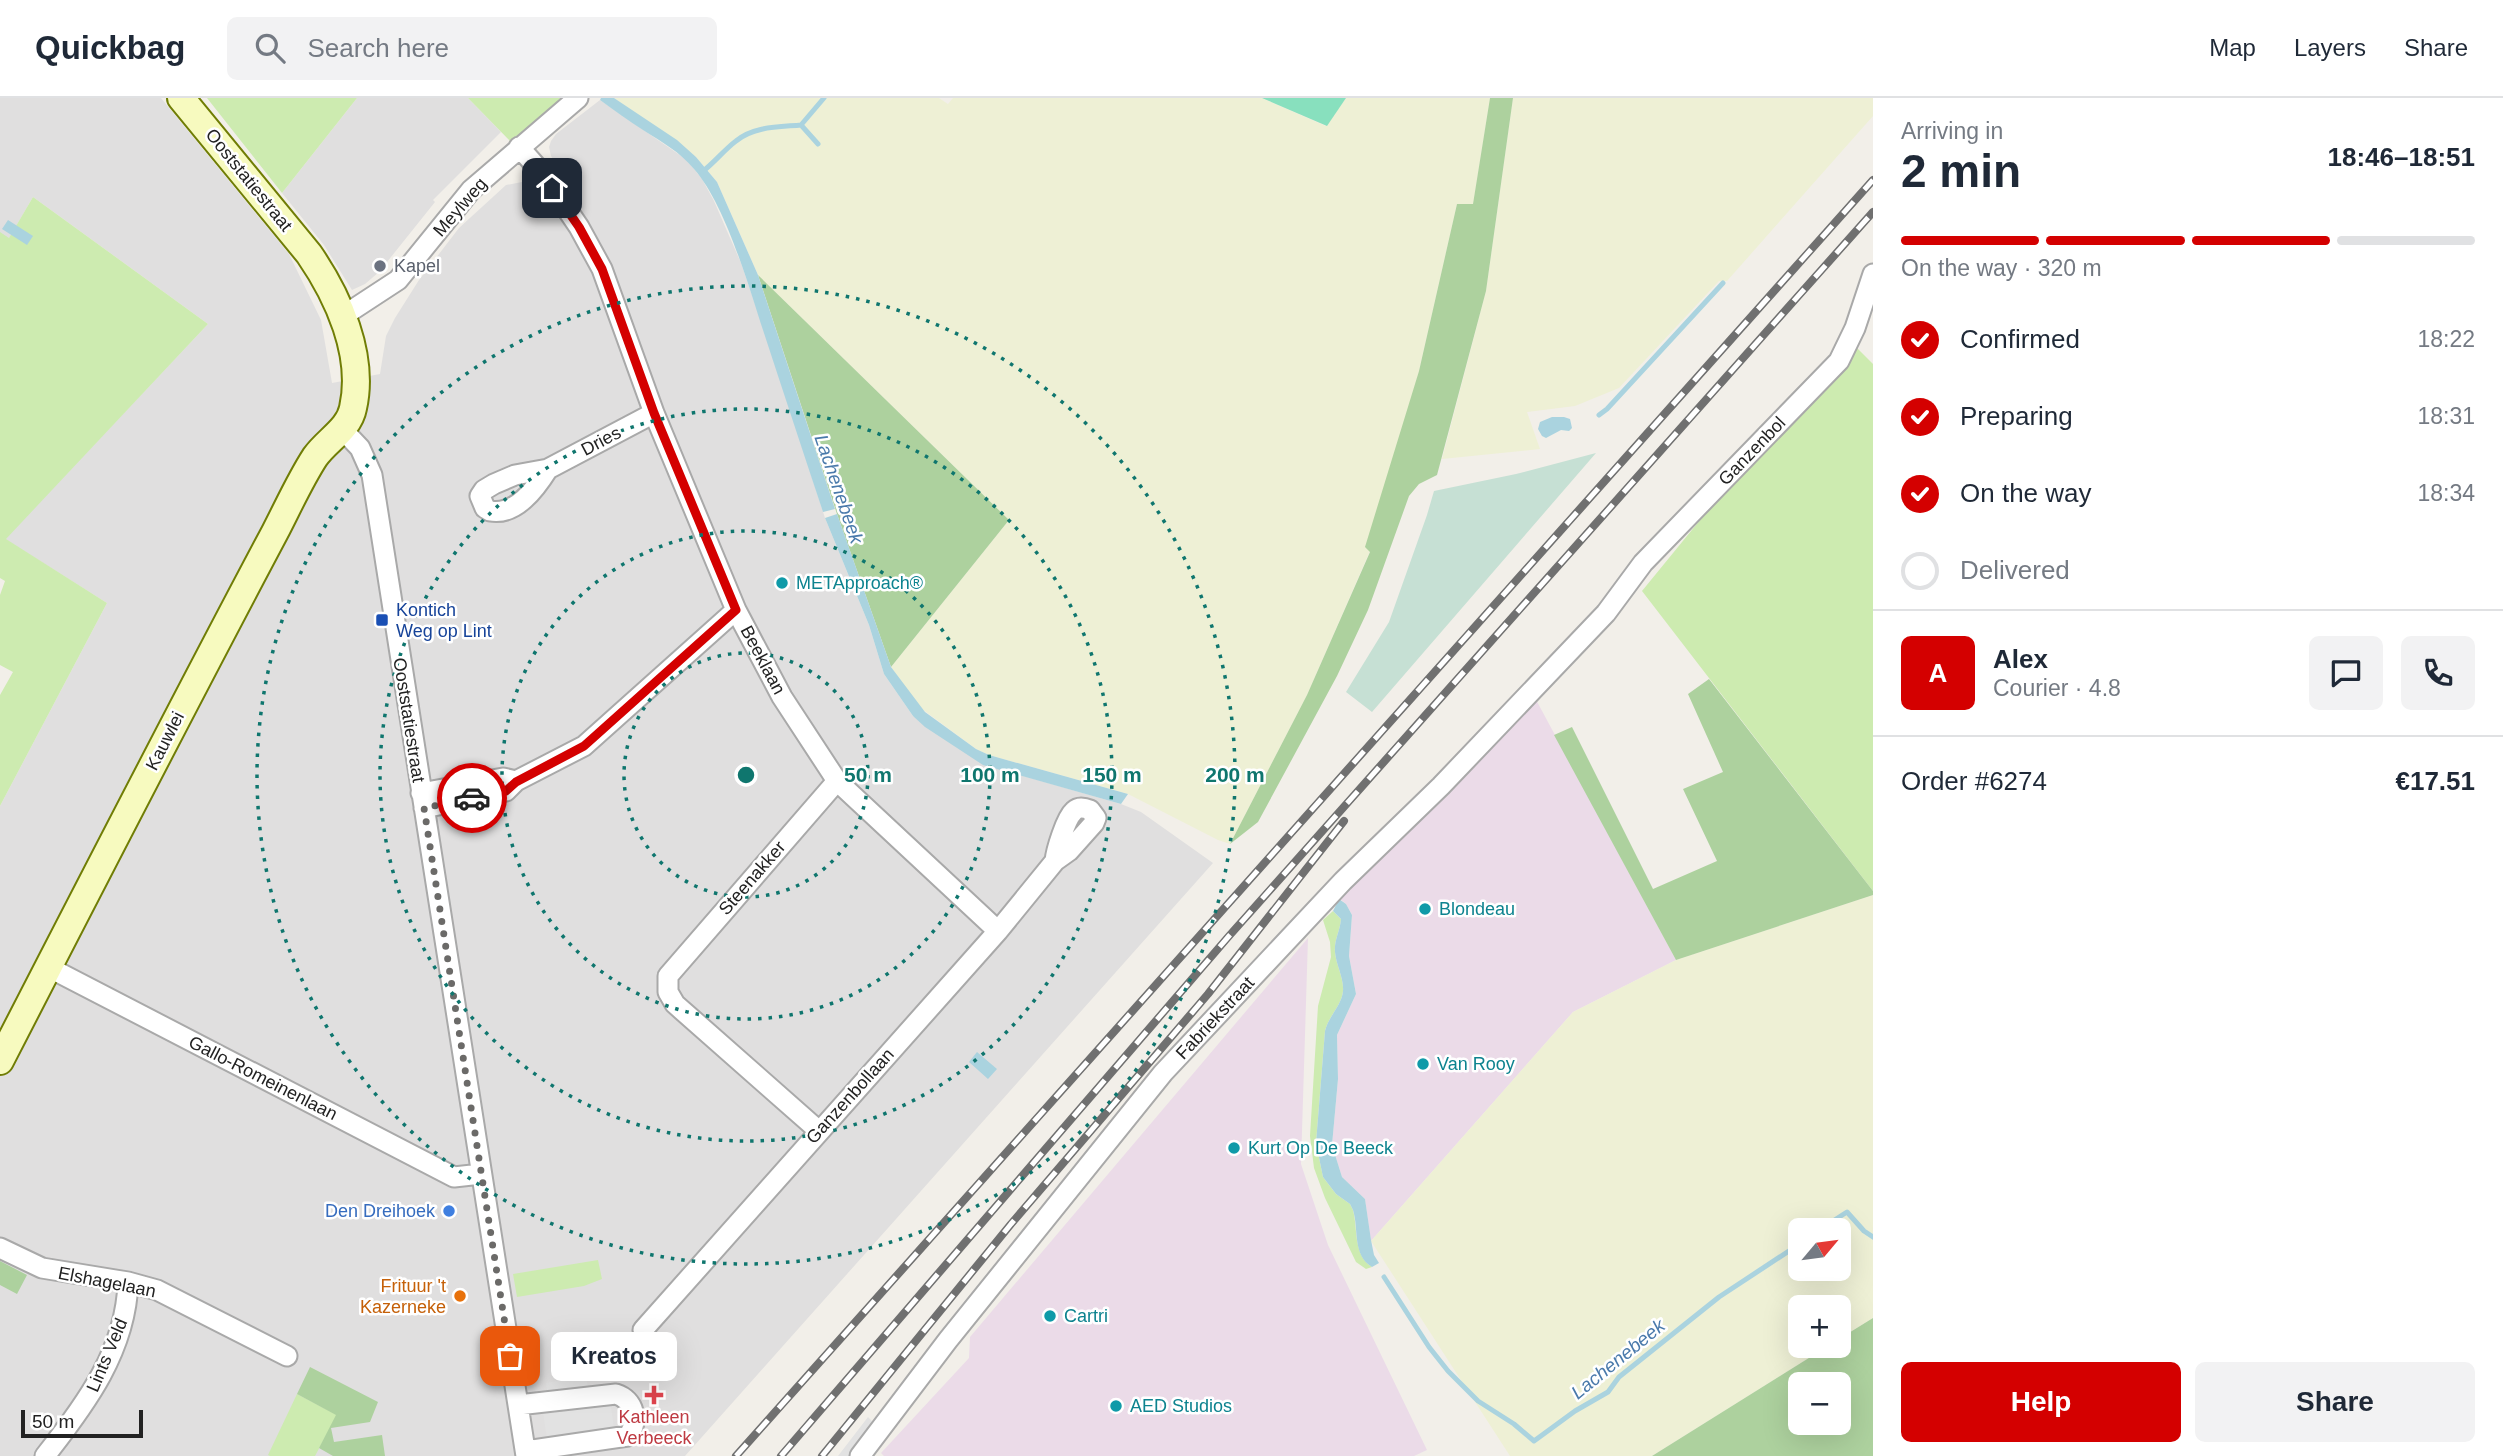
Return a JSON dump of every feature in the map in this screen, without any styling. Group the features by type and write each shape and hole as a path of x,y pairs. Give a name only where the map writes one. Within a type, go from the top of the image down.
{"street":[{"name":"Ooststatiestraat","path":"181,98 309,254 327,282 348,329 356,388 353,411 342,429 360,448 372,475 526,1454"},
{"name":"Meylweg","path":"343,316 397,279 471,190 578,98"},
{"name":"Beeklaan","path":"519,147 543,174 574,218 602,269 654,413 736,610 782,697 837,780 998,931"},
{"name":"Ganzenbol","path":"1606,613 1643,563 1839,361 1856,328 1873,274"},
{"name":"Dries","path":"548,469 654,413"},
{"name":"Kauwlei","path":"0,1061 314,458 342,429"},
{"path":"422,800 503,778 516,782 584,746 736,610"},
{"name":"Fabriekstraat","path":"860,1456 948,1340 1163,1073 1343,881 1441,786 1606,613"},
{"name":"Steenakker","path":"819,1131 675,1004 668,992 668,976 837,780"},
{"name":"Ganzenbollaan","path":"643,1330 998,931 1055,860"},
{"name":"Gallo-Romeinenlaan","path":"48,967 454,1177 481,1174"},
{"name":"Elshagelaan","path":"0,1248 42,1269 128,1282 167,1294 287,1356"},
{"name":"Lints Veld","path":"48,1455 81,1410 104,1372 125,1317 128,1282"},
{"path":"518,1405 598,1395 622,1396 632,1407 635,1421 628,1436 526,1454"}],"shaded area":[{"path":"0,98 161,98 289,254 321,320 332,383 380,374 386,336 395,318 419,280 459,228 506,185 522,182 536,195 563,175 551,156 551,141 556,134 600,100 687,160 714,201 741,263 825,518 869,625 884,674 913,716 1020,775 1141,812 1213,863 685,1456 0,1456 0,806 107,603 5,539 208,324 33,197 0,254"},
{"path":"357,98 468,98 501,132 433,200 435,202 379,272 365,284 352,290 324,245 282,193"},
{"path":"1534,696 1676,960 1573,1012 1371,1241 1365,1199 1342,1177 1332,1145 1338,1079 1337,1035 1356,994 1349,956 1352,915 1346,904 1333,893"},
{"path":"1308,938 1301,1164 1328,1245 1427,1450 1414,1456 884,1456 881,1453 969,1358 970,1337"},
{"path":"586,1376 588,1389 548,1396 546,1383"},
{"path":"610,1401 614,1428 547,1439 543,1412"},
{"path":"868,1417 877,1426 854,1456 838,1456"}],"green space":[{"path":"207,98 357,98 282,193"},
{"path":"468,98 566,98 511,142"},
{"path":"614,98 939,98 948,104 953,98 1262,98 1326,126 1346,98 1490,98 1473,205 1457,204 1419,371 1370,551 1307,695 1230,844 1128,794 989,755 976,749 918,706 891,667 1009,520 758,275 717,182 696,157"},
{"path":"1262,98 1346,98 1327,126"},
{"path":"1490,98 1513,98 1486,291 1437,475 1419,484 1409,496 1368,610 1337,676 1258,822 1230,844 1307,695 1370,552 1365,547 1419,371 1457,204 1473,204"},
{"path":"1513,98 1873,98 1873,116 1727,281 1719,281 1619,388 1575,406 1527,412 1540,449 1442,459 1486,291"},
{"path":"33,197 208,324 6,539 107,603 0,806 0,695 13,672 0,665 0,595 5,581 0,578 0,232 9,238"},
{"path":"758,275 1009,520 891,667 837,514"},
{"path":"1848,339 1873,364 1873,891 1642,591"},
{"path":"1596,453 1372,712 1346,692 1389,622 1434,491 1516,474"},
{"path":"1709,679 1873,891 1873,895 1676,960 1554,735 1572,727 1653,889 1717,861 1683,789 1723,772 1688,694"},
{"path":"1873,895 1873,1318 1851,1332 1851,1295 1788,1295 1788,1358 1809,1358 1652,1456 1510,1456 1371,1241 1573,1012 1676,960"},
{"path":"1333,911 1341,919 1335,952 1343,991 1325,1031 1316,1143 1323,1177 1353,1210 1359,1249 1372,1267 1366,1269 1356,1262 1325,1198 1314,1168 1310,1136 1318,1006 1331,957 1330,942 1323,920"},
{"path":"598,1260 602,1279 584,1286 517,1297 513,1274"},
{"path":"0,1261 27,1275 17,1294 0,1285"},
{"path":"1873,1318 1873,1456 1652,1456 1809,1358 1851,1358 1851,1332"},
{"path":"623,1334 634,1344 616,1364 605,1355"},
{"path":"310,1367 378,1402 370,1422 331,1428 334,1442 382,1435 385,1456 333,1456 319,1448 336,1415 297,1394"},
{"path":"297,1394 337,1415 315,1456 270,1456 268,1455"}],"water":[{"path":"614,98 677,140 717,182 758,275 835,509 823,512 743,268 716,202 683,157 600,100"},
{"path":"8,220 33,236 27,245 2,229"},
{"path":"1552,417 1570,419 1572,428 1546,438 1542,436 1538,429 1540,422"},
{"path":"837,514 891,667 925,712 976,749 989,755 1128,794 1121,804 983,765 925,727 913,716 884,674 869,625 825,518"},
{"path":"1339,899 1346,904 1352,915 1349,956 1356,994 1337,1035 1338,1079 1332,1145 1342,1177 1365,1199 1374,1255 1379,1263 1372,1267 1361,1256 1355,1217 1350,1204 1336,1194 1323,1177 1316,1143 1325,1031 1343,991 1335,952 1341,919 1333,911"},
{"path":"977,1052 997,1069 988,1079 969,1062"}],"waterway":[{"path":"702,172 751,132 801,125 824,98"},
{"path":"801,125 818,144"},
{"path":"1599,415 1723,283"},
{"name":"Lachenebeek","path":"1838,1218 1847,1212 1873,1237"},
{"name":"Lachenebeek","path":"1384,1277 1429,1347 1448,1371 1478,1401 1514,1424 1534,1441 1575,1411 1608,1392 1619,1377 1719,1297 1788,1252"}],"railway":[{"path":"736,1456 1873,180"},
{"path":"781,1456 1229,936 1873,212"},
{"path":"822,1456 1011,1224 1208,994 1344,821"}],"way so far":[{"path":"472,798 424,808 510,1356"}],"place":[{"name":"Kapel","path":"380,266"},
{"name":"METApproach®","path":"782,583"},
{"name":"Kontich Weg op Lint","path":"382,620"},
{"name":"Blondeau","path":"1425,909"},
{"name":"Van Rooy","path":"1423,1064"},
{"name":"Kurt Op De Beeck","path":"1234,1148"},
{"name":"Den Dreihoek","path":"449,1211"},
{"name":"Frituur 't Kazerneke","path":"460,1296"},
{"name":"Cartri","path":"1050,1316"},
{"name":"Kreatos","path":"510,1356"},
{"name":"Kathleen Verbeeck","path":"654,1395"},
{"name":"AED Studios","path":"1116,1406"}],"route":[{"path":"472,798 506,791 516,782 584,746 736,610 654,413 602,269 579,227 552,188"}]}
